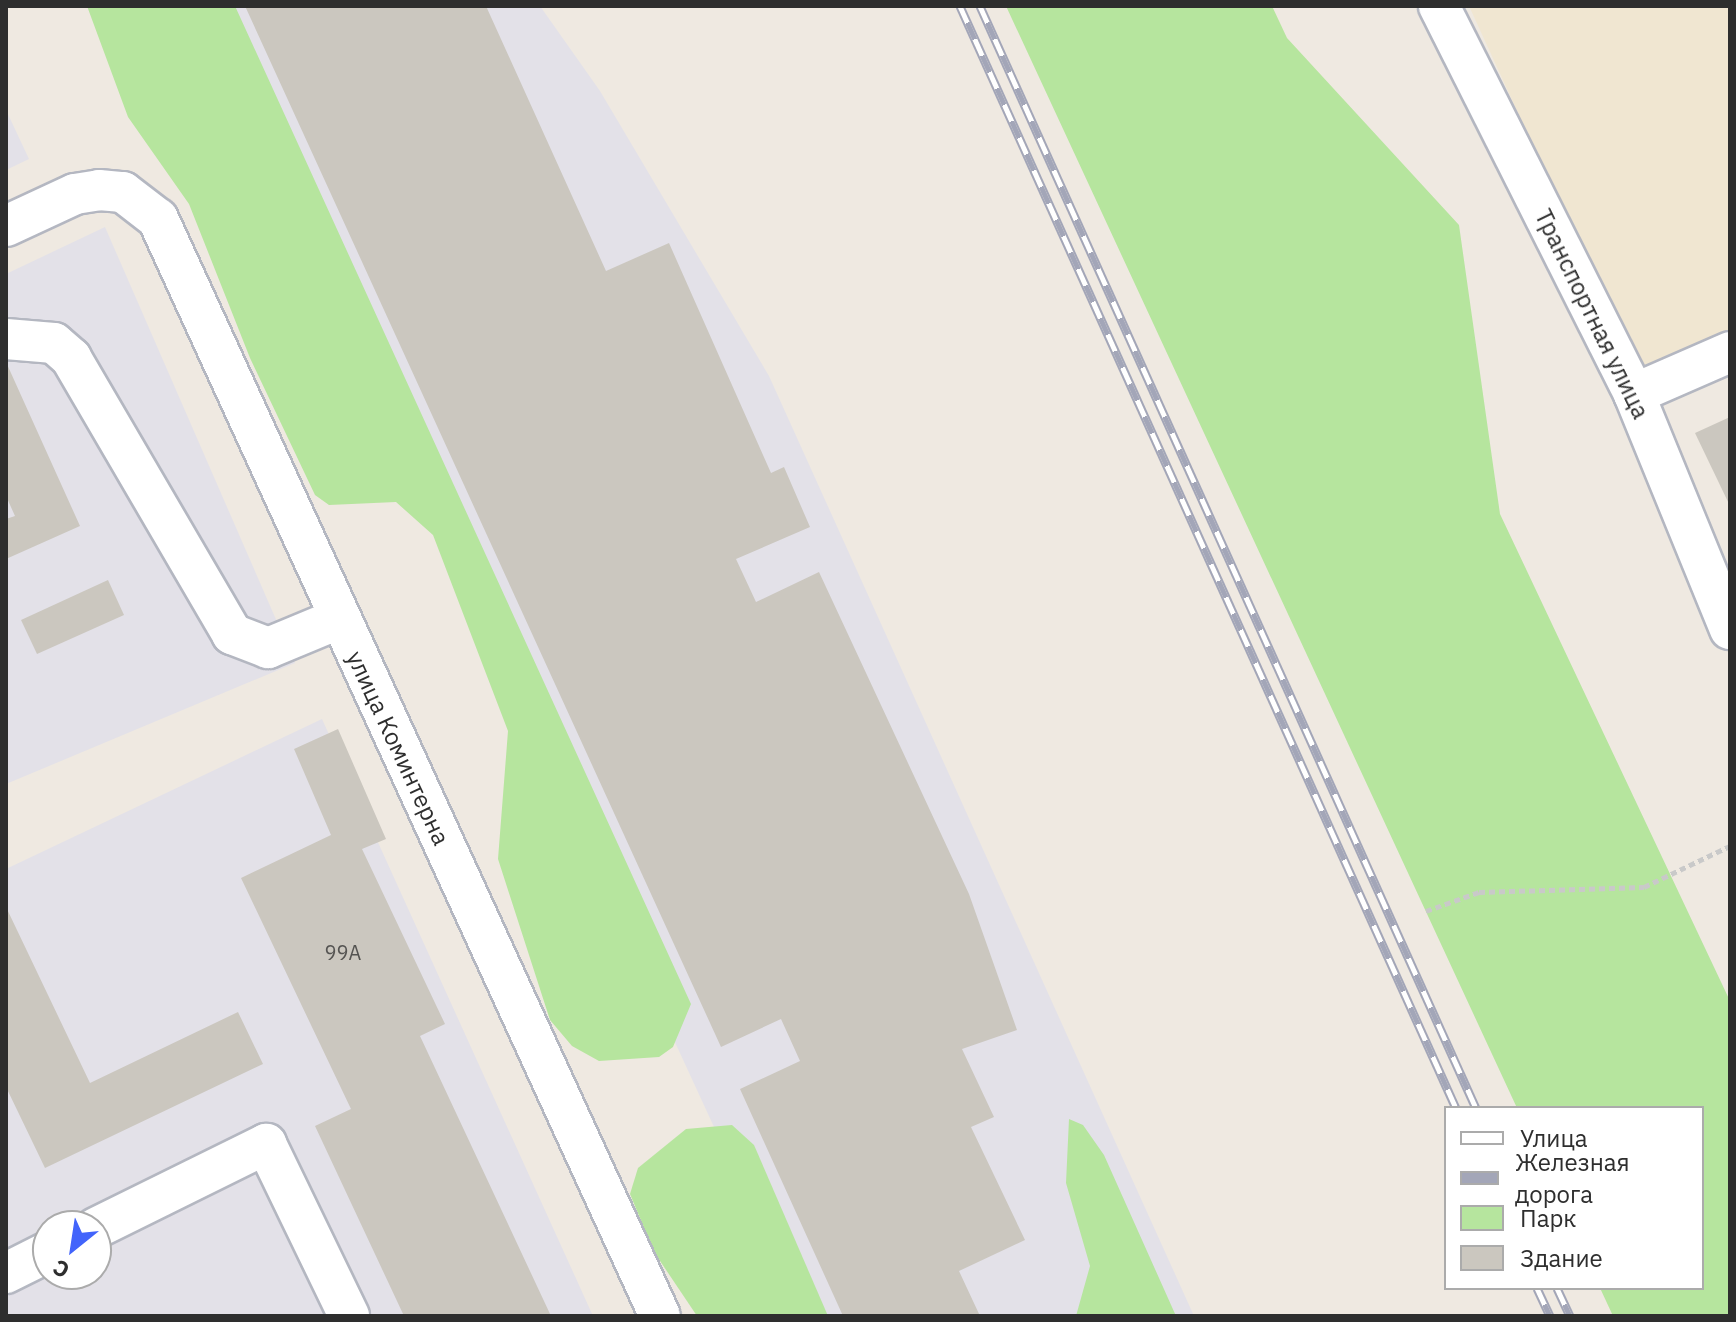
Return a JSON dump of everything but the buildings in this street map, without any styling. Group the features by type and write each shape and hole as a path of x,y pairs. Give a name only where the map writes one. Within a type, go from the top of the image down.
{"street":[{"name":"Транспортная улица","path":"1439,6 1634,394 1730,629"},
{"name":"улица Коминтерна","path":"6,226 75,194 123,192 158,219 338,619 660,1316"},
{"path":"6,339 54,343 71,358 232,634 268,648 338,619"},
{"path":"1634,394 1730,352"},
{"path":"112,1220 266,1144 349,1316"},
{"path":"6,1273 32,1260"}],"path":[{"path":"1426,911 1479,892 1644,887 1730,846"}],"shaded area":[{"path":"198,6 540,6 600,91 769,376 1194,1316 801,1316"},
{"path":"1469,6 1730,6 1730,330 1636,371"},
{"path":"6,110 29,159 6,170"},
{"path":"105,227 295,663 6,784 6,274"},
{"path":"322,719 593,1316 6,1316 6,869"}],"green space":[{"path":"87,6 235,6 691,1004 673,1047 659,1057 599,1061 572,1046 550,1020 498,859 508,731 433,535 396,502 329,505 315,495 250,358 189,204 128,117"},
{"path":"1006,6 1272,6 1287,38 1459,225 1500,514 1730,1001 1730,1316 1613,1316 1601,1290 1704,1290 1704,1106 1516,1106"},
{"path":"1069,1119 1083,1125 1104,1155 1176,1316 1076,1316 1090,1266 1066,1183"},
{"path":"732,1125 754,1145 828,1316 697,1316 654,1252 630,1194 638,1168 686,1129"}],"railway":[{"path":"960,6 1455,1106"},
{"path":"980,6 1475,1106"},
{"path":"1538,1290 1550,1316"},
{"path":"1558,1290 1570,1316"}]}
